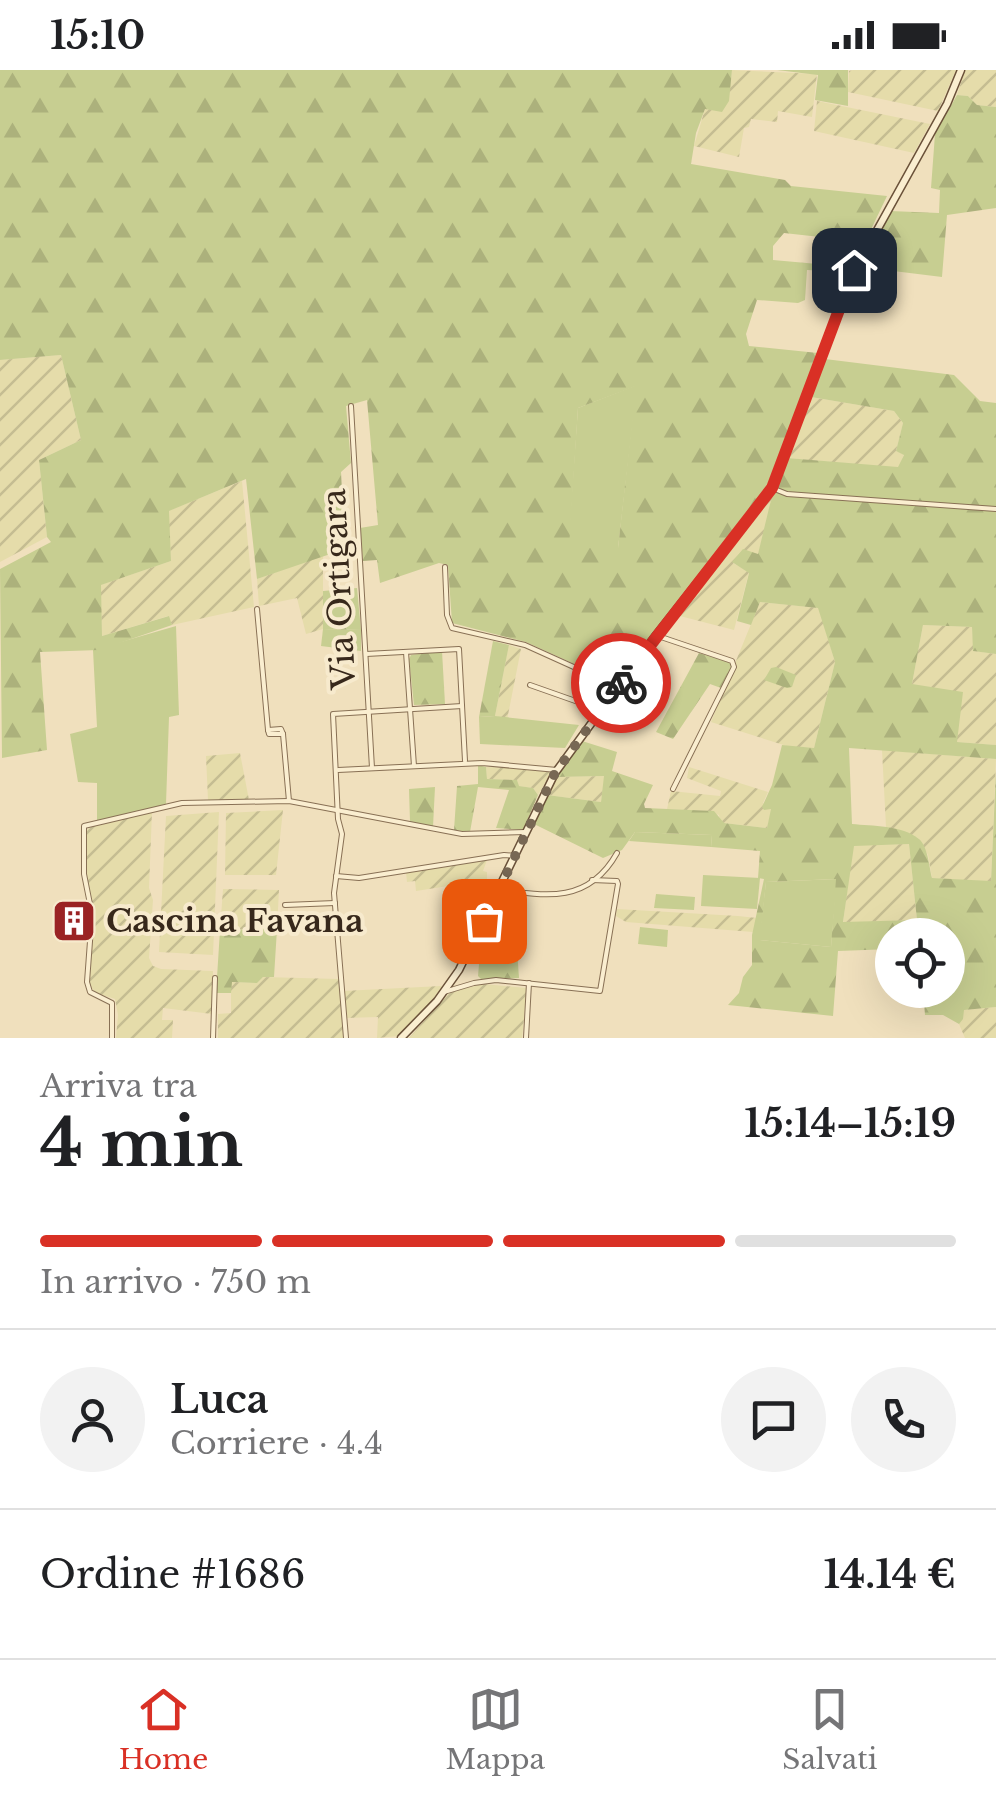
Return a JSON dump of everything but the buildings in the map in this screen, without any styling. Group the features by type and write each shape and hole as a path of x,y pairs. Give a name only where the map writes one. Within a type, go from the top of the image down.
{"street":[{"path":"400,1038 444,992 466,958 557,770 656,635 772,488 865,249 947,104 961,70"},
{"name":"Via Ortigara","path":"351,406 372,768"},
{"path":"772,488 787,494 996,509"},
{"path":"446,567 450,626 529,646 618,688"},
{"path":"257,609 268,734 282,734 289,801"},
{"path":"656,635 732,662 734,667 673,789"},
{"path":"366,654 458,649 465,763"},
{"path":"406,652 414,766"},
{"path":"530,685 601,710"},
{"path":"346,1038 335,903 342,834 333,714 462,706"},
{"path":"336,770 465,763 557,770"},
{"path":"112,1038 112,1003 90,992 88,982 92,914 84,874 84,826 182,803 289,801 462,834 526,833"},
{"path":"499,889 570,894 592,880 617,853"},
{"path":"336,876 358,878 515,856"},
{"path":"444,992 484,981 598,992 618,884 617,880 592,880"},
{"path":"285,905 335,903"},
{"path":"213,1038 216,978"},
{"path":"526,1038 529,983"}],"shaded area":[{"path":"732,70 817,74 812,117 778,111 777,122 751,119 749,127 744,128 739,157 694,146 705,109 728,101"},
{"path":"956,70 938,111 848,92 849,71"},
{"path":"965,70 996,70 996,107 977,105 968,96 957,95"},
{"path":"817,101 930,124 914,153 814,131"},
{"path":"61,355 81,440 39,460 47,537 0,562 0,360"},
{"path":"811,397 894,411 903,423 896,451 904,454 899,468 787,458"},
{"path":"242,481 254,607 172,625 168,616 102,636 100,585 171,561 168,511"},
{"path":"770,497 758,555 733,563 749,572 734,630 676,615"},
{"path":"323,555 323,629 306,634 297,598 259,606 257,579"},
{"path":"760,602 819,608 835,662 814,748 790,747 711,722"},
{"path":"923,625 972,627 974,651 996,654 996,745 956,742 912,684"},
{"path":"509,645 521,649 507,720 495,716"},
{"path":"882,750 996,759 991,882 932,878 928,855 918,838 886,827"},
{"path":"240,753 249,800 208,800 206,756"},
{"path":"486,767 551,772 538,795 533,788 518,786 517,780 487,779"},
{"path":"689,767 768,792 763,803 772,809 767,828 720,822 719,815 706,811 667,809 671,791 720,796 721,791 687,778"},
{"path":"605,776 601,802 547,795 557,777"},
{"path":"283,810 276,875 225,875 226,813"},
{"path":"152,812 149,958 153,966 161,969 213,971 212,1014 163,1008 162,1020 173,1020 172,1038 116,1038 115,999 96,993 89,985 93,913 86,880 86,831"},
{"path":"219,812 213,955 159,952 166,816"},
{"path":"909,844 917,918 843,923 853,845"},
{"path":"487,860 483,871 487,872 487,880 416,891 415,881 407,882 406,872"},
{"path":"223,889 279,890 277,929 220,930"},
{"path":"617,909 757,918 753,932 626,922 616,916"},
{"path":"263,977 339,979 344,1038 218,1038 218,1014 231,1013 231,982 257,983"},
{"path":"483,984 527,988 522,1038 409,1038 450,992"},
{"path":"441,986 432,1003 399,1036 377,1038 378,1017 346,1018 343,991"},
{"path":"996,1007 996,1038 965,1038 959,1024 963,1010"}],"green space":[{"path":"0,70 732,70 729,101 722,112 705,109 691,164 785,180 791,186 887,196 865,242 784,233 773,246 773,260 851,267 849,272 807,270 805,300 798,303 757,300 746,334 749,346 818,353 765,491 616,683 526,642 452,623 448,565 439,563 380,583 377,560 363,561 360,528 378,525 367,400 346,406 351,463 341,472 345,549 257,579 246,479 169,511 171,561 101,585 102,636 169,616 172,625 99,650 40,652 47,750 2,758 0,569 51,542 47,537 39,460 81,440 61,355 0,360","holes":["636,386 618,548 569,548 578,408"]},
{"path":"777,70 848,70 848,106 815,100 818,75"},
{"path":"957,95 968,96 977,105 996,107 996,208 947,215 942,277 861,267 890,211 939,213 940,190 931,188 935,134"},
{"path":"825,359 954,375 980,401 996,403 996,654 973,651 972,627 923,625 912,684 963,692 957,742 996,745 996,759 849,748 852,824 912,834 922,842 932,878 991,881 996,769 996,1007 964,1010 959,1024 943,1015 925,1015 924,1008 965,1008 965,918 917,918 909,844 854,846 843,922 875,921 875,950 838,951 833,1016 728,1005 739,993 743,977 752,965 752,935 764,879 758,878 760,851 711,847 712,835 635,832 622,850 603,858 534,824 547,795 601,802 604,776 557,777 582,741 617,752 612,771 653,785 645,808 714,811 724,823 767,828 771,809 762,807 782,745 814,748 835,662 818,608 760,602 751,625 737,621 749,573 732,562 743,549 758,554 787,458 898,467 904,455 896,451 903,423 894,411 811,397","holes":["836,879 831,947 760,940 766,882"]},
{"path":"637,385 618,548 568,549 578,408"},
{"path":"357,588 361,630 323,629 323,591"},
{"path":"176,626 179,715 169,717 166,804 97,824 97,783 78,782 70,734 97,727 93,650"},
{"path":"323,629 361,630 361,651 321,646"},
{"path":"493,641 509,645 495,716 479,717"},
{"path":"442,651 445,704 414,705 411,655"},
{"path":"699,653 731,663 732,668 721,688 710,684 673,739 656,732"},
{"path":"776,667 796,675 792,687 764,680"},
{"path":"479,717 579,725 565,748 480,744"},
{"path":"478,765 486,767 487,779 517,780 519,786 533,788 538,795 523,830 496,828 509,790 478,787 470,832 454,830 457,786 478,784"},
{"path":"435,787 433,827 410,822 409,789"},
{"path":"635,832 712,835 711,847 629,841"},
{"path":"703,875 760,878 757,909 701,906"},
{"path":"837,879 831,947 759,940 766,882"},
{"path":"656,894 695,897 694,910 654,908"},
{"path":"640,927 668,930 667,947 638,944"},
{"path":"277,929 274,977 263,977 257,983 232,982 231,993 216,993 220,930"},
{"path":"481,941 517,949 519,978 482,980 478,976"}],"way so far":[{"path":"484,921 555,773 621,683"}],"place":[{"name":"Cascina Favana","path":"74,921"}],"route":[{"path":"621,683 772,488 854,270"}]}
